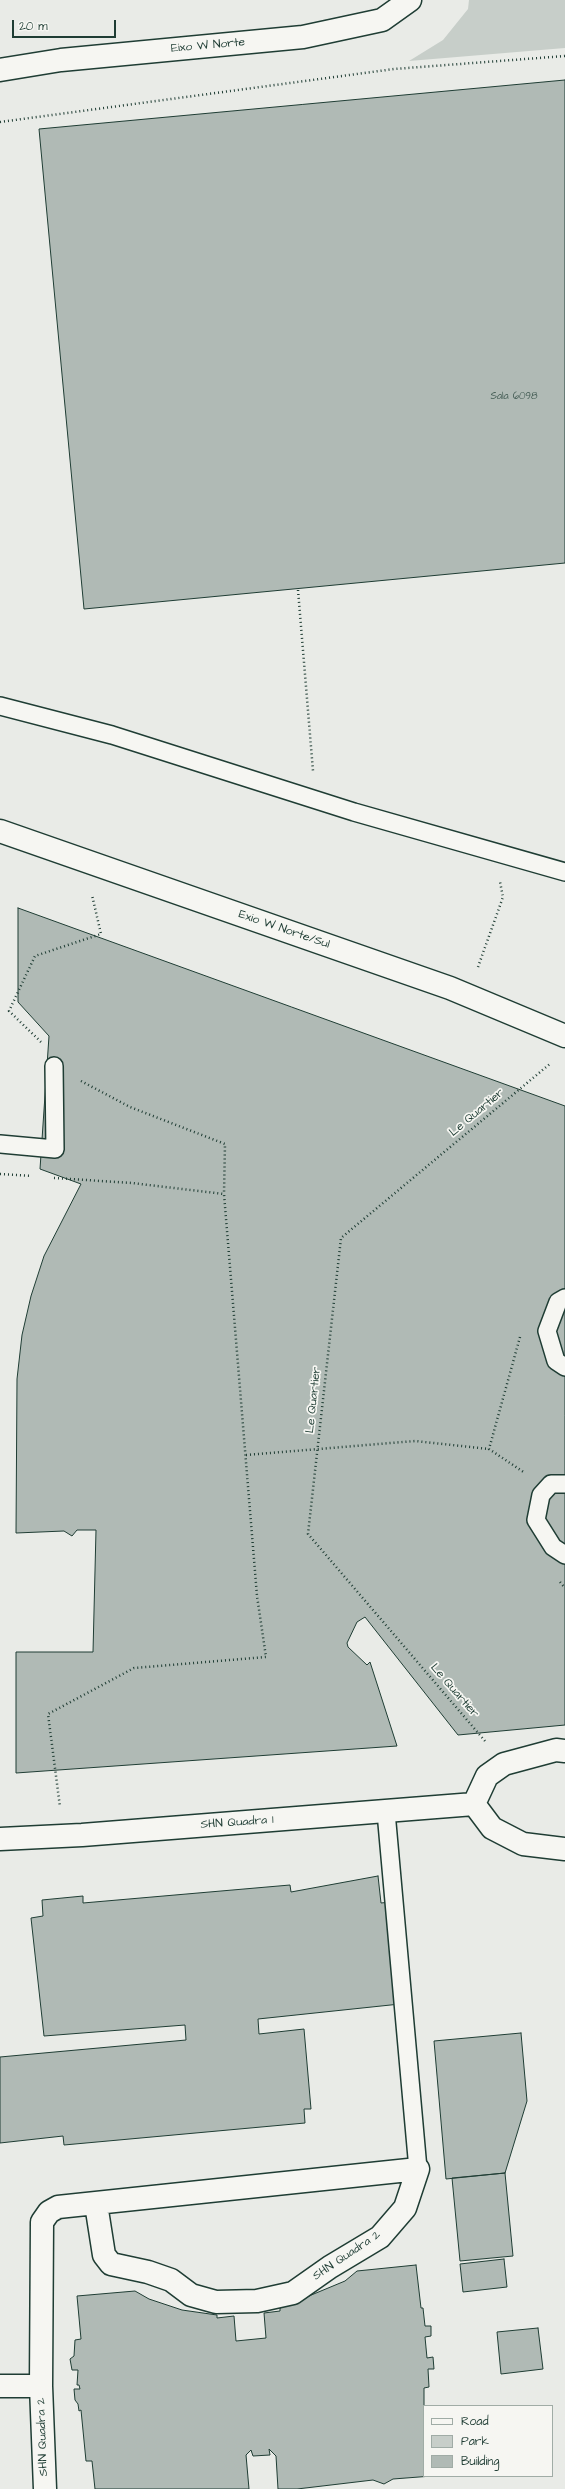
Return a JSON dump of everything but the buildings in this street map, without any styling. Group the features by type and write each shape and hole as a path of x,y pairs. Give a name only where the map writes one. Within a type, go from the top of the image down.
{"street":[{"name":"Eixo W Norte","path":"0,70 58,61 303,38 382,20 410,0"},
{"name":"Exio W Norte/Sul","path":"0,830 450,988 565,1036"},
{"path":"565,1751 556,1750 504,1764 487,1776 474,1804 492,1828 523,1844 565,1849"},
{"name":"SHN Quadra 1","path":"0,1839 82,1835 474,1804"},
{"name":"SHN Quadra 2","path":"45,2489 41,2386 42,2222 48,2212 58,2207 418,2169 405,2208 380,2237 330,2267 292,2293 257,2301 216,2302 191,2295 171,2280 148,2272 111,2264 104,2255 96,2204"},
{"name":"SHN Quadra 2","path":"0,2386 41,2386"}],"lane":[{"path":"0,706 112,735 316,800 565,872"},
{"path":"0,1144 55,1149 54,1066"},
{"path":"565,1298 558,1302 547,1331 556,1361 565,1367"},
{"path":"565,1484 551,1484 541,1495 536,1520 553,1547 565,1555"},
{"path":"386,1812 418,2169"}],"path":[{"path":"0,122 394,69 565,56"},
{"path":"298,590 316,800"},
{"path":"42,1043 9,1011 35,956 101,934 91,891"},
{"path":"478,967 503,897"},
{"name":"Le Quartier","path":"504,1764 308,1534 341,1238 551,1063"},
{"path":"60,1808 48,1714 134,1668 266,1657 257,1596 224,1194 225,1144 130,1107 80,1080"},
{"path":"0,1174 39,1177"},
{"path":"47,1177 132,1183 224,1194"},
{"path":"489,1449 522,1329"},
{"path":"246,1456 414,1441 489,1449 527,1474"},
{"path":"556,1575 565,1588"}],"green space":[{"path":"469,0 565,0 565,48 409,61 443,40 468,9"}]}
